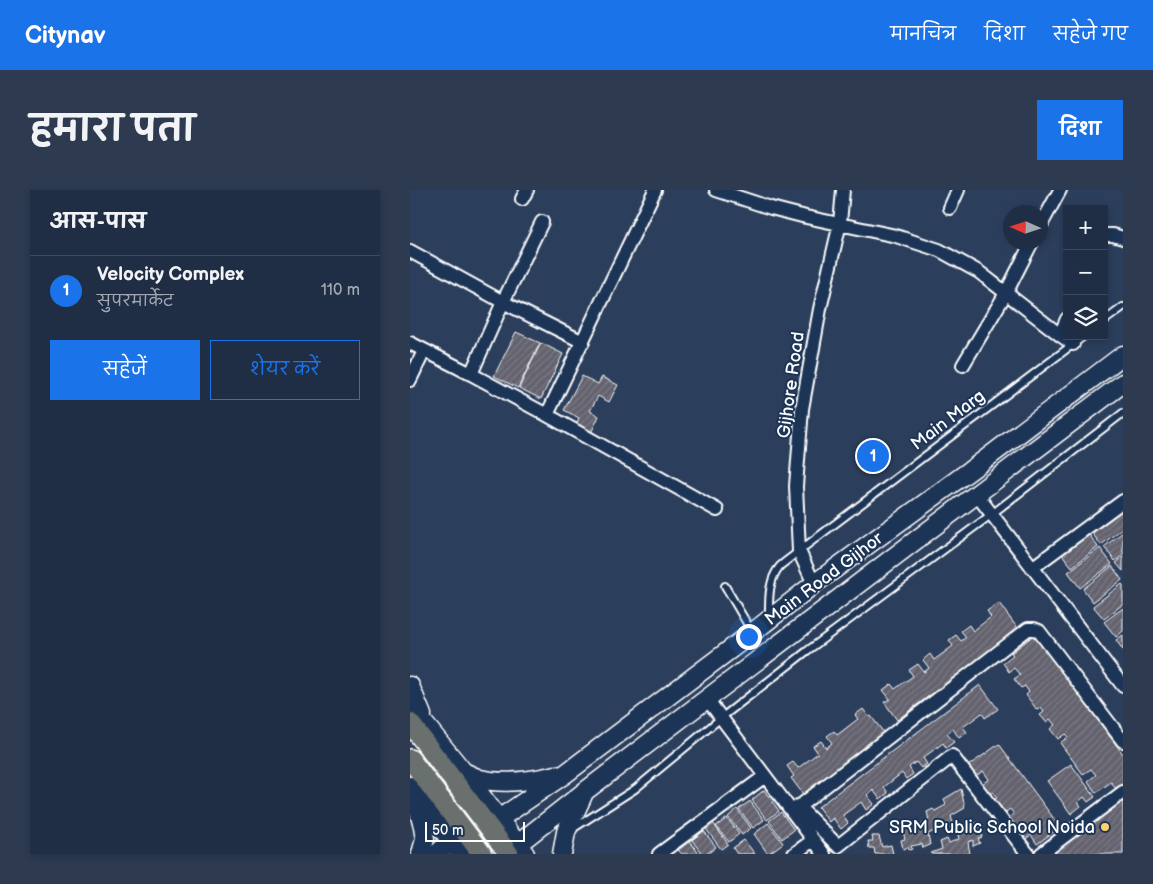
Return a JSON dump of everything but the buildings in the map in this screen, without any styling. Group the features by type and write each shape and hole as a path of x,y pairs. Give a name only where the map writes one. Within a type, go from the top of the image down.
{"main road":[{"path":"418,724 517,851"},
{"path":"410,759 482,854"}],"street":[{"path":"547,415 655,190"},
{"path":"716,190 771,208 896,236 939,250 979,272 1063,336"},
{"name":"Gijhore Road","path":"814,584 799,551 796,486 802,409 820,309 840,223 843,190"},
{"path":"950,208 958,190"},
{"path":"1048,212 1060,190"},
{"path":"471,374 542,222"},
{"path":"1108,235 1123,238"},
{"path":"963,365 1006,293 1028,250"},
{"path":"410,251 503,302 583,342"},
{"path":"1060,335 1063,328"},
{"path":"410,343 547,415 718,510"},
{"path":"410,380 424,351"},
{"name":"Main Road Gijhor","path":"499,819 565,774 814,584 984,462 1123,355"},
{"name":"Main Road Gijhor","path":"517,851 584,792 1123,383"},
{"path":"977,495 1123,686"},
{"path":"1032,568 1123,501"},
{"path":"795,809 1028,629 1040,631 1123,741"},
{"path":"410,686 418,724"},
{"path":"707,699 765,776 795,809 838,846 952,756 1028,854"},
{"path":"410,706 418,724 462,770 499,819 517,851"},
{"path":"462,770 478,778 502,782 524,781 565,774"},
{"path":"659,854 765,776"},
{"path":"411,787 456,847 437,854"},
{"path":"411,787 425,839 421,854"},
{"path":"562,854 566,832 584,792"},
{"path":"1041,854 1123,792"},
{"path":"795,809 813,840 824,854"},
{"path":"794,854 813,840"}],"lane":[{"path":"1108,318 1123,307"},
{"name":"Main Marg","path":"769,620 769,594 772,581 779,567 1079,340"},
{"path":"566,832 635,788 806,651 992,514 1123,413"},
{"path":"724,586 752,633"}],"place":[{"name":"Velocity Complex","path":"873,456"},
{"name":"SRM Public School Noida","path":"1105,827"}]}
